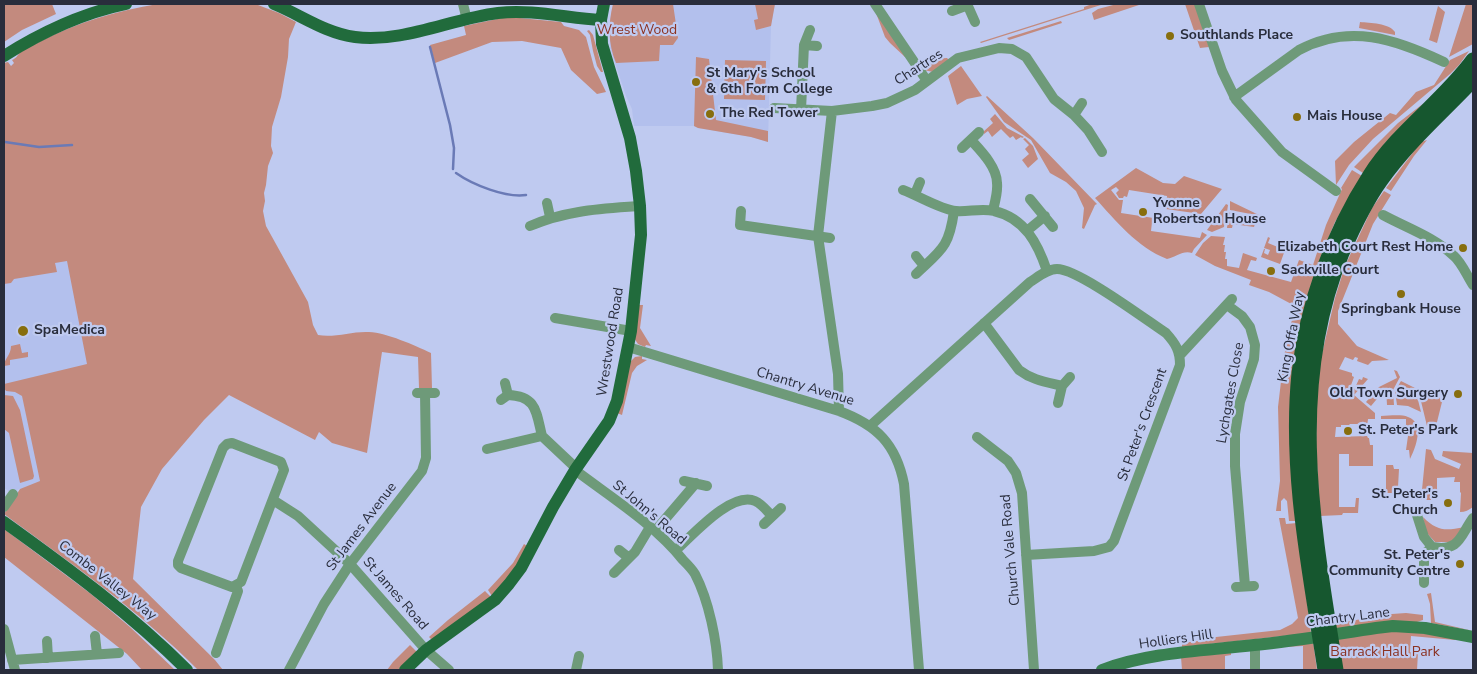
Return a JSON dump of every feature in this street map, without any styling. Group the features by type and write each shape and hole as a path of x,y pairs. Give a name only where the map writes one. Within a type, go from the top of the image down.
{"highway":[{"name":"King Offa Way","path":"1325,670 1326,642 1303,526 1297,445 1300,372 1316,291 1341,226 1370,174 1399,137 1472,70"},
{"name":"King Offa Way","path":"1326,642 1336,670"}],"main road":[{"path":"4,56 28,41 57,27 89,14 126,4"},
{"path":"274,4 324,29 368,38 382,38 409,33 498,13 519,12 601,20"},
{"name":"Wrestwood Road","path":"405,670 426,650 495,600 509,584 521,568 553,507 576,469 614,411 622,384 631,330 641,235 640,206 630,138 602,44 601,20 604,4"},
{"name":"Combe Valley Way","path":"4,522 96,589 128,615 187,670"},
{"name":"Chantry Lane","path":"1255,645 1393,626 1425,628 1473,637"},
{"name":"Holliers Hill","path":"1102,670 1119,667 1141,659 1184,652 1255,645"}],"street":[{"path":"463,4 467,20"},
{"path":"875,4 927,81"},
{"path":"952,12 968,4 975,22"},
{"path":"1199,4 1222,71 1234,97 1282,152 1336,191"},
{"path":"801,110 804,45 810,30"},
{"path":"1234,97 1299,50 1310,44 1338,36 1367,36 1408,46 1444,62"},
{"path":"1428,54 1432,44"},
{"path":"804,45 817,46"},
{"name":"Chartres","path":"774,108 832,111 887,103 908,94 958,58 999,48 1012,49 1026,57 1054,99 1074,115"},
{"path":"1082,103 1074,115 1088,130 1102,152"},
{"path":"832,111 818,236 838,374 839,411"},
{"path":"962,148 979,132"},
{"path":"971,140 996,174 998,183 994,210"},
{"path":"915,194 920,182"},
{"path":"870,426 1030,282 1047,271 1036,243 1028,230 1019,223 994,210 954,211 903,190"},
{"path":"1030,198 1053,227"},
{"path":"547,203 550,217"},
{"path":"530,226 550,217 594,209 640,206"},
{"path":"741,211 740,225 830,238"},
{"path":"916,274 944,246 951,232 954,211"},
{"path":"1028,230 1044,216"},
{"path":"1390,216 1425,235 1456,257 1473,285"},
{"path":"916,256 924,266"},
{"name":"St Peter's Crescent","path":"1026,555 1103,550 1114,541 1180,365 1180,355 1176,344 1166,333 1077,274 1057,268 1047,271"},
{"name":"Lychgates Close","path":"1180,355 1230,302 1250,327 1255,345 1254,359 1240,402 1235,434 1235,466 1245,586"},
{"path":"555,318 631,330"},
{"path":"984,323 1012,361 1026,376 1062,386"},
{"name":"Chantry Avenue","path":"628,347 839,411 857,418 881,435 890,446 901,468 904,484 919,670"},
{"path":"1058,403 1062,386 1070,377"},
{"path":"487,449 542,436 536,409 524,397 504,398 505,383"},
{"name":"St James Avenue","path":"288,670 324,604 350,564 422,471 426,458 426,393"},
{"name":"St John's Road","path":"542,436 576,469 653,529 676,550 695,574 708,608 718,670"},
{"name":"Church Vale Road","path":"983,438 1008,461 1016,473 1022,493 1034,670"},
{"path":"232,443 282,462 284,470 241,582 236,586 232,587 181,568 178,565 223,448 227,444 232,443"},
{"path":"684,481 708,486"},
{"path":"614,573 696,483"},
{"path":"4,507 13,494"},
{"path":"676,550 722,509 734,502 745,499 754,500 772,516"},
{"name":"St James Road","path":"273,500 298,516 350,564 426,650 449,670"},
{"path":"764,524 781,508"},
{"path":"1416,512 1424,537 1432,547"},
{"path":"1424,583 1424,554 1432,547 1448,547 1458,543 1473,518"},
{"path":"619,550 629,558"},
{"path":"220,648 238,591 236,586"},
{"path":"4,629 14,665 48,658 119,653"},
{"path":"95,636 97,654"},
{"path":"47,641 48,658"},
{"path":"1255,645 1255,670"},
{"path":"576,670 579,656"}],"shaded area":[{"name":"St Mary's School & 6th Form College","path":"613,4 775,4 771,26 768,142 694,126 634,126 632,109 610,48 610,21"},
{"path":"4,77 48,154 90,372 76,491 20,489 10,492 4,488"}],"green space":[{"path":"4,4 52,4 56,14 22,30 4,42"},
{"path":"158,4 258,5 296,22 289,39 281,97 272,127 271,146 273,153 268,166 264,193 263,211 266,226 308,302 313,325 318,335 376,333 400,340 431,353 432,388 419,388 418,357 382,352 367,453 332,443 319,432 315,440 229,395 204,420 162,469 141,507 133,579 223,670 198,670 176,648 129,608 4,514 20,489 40,481 22,396 15,392 6,391 4,384 87,364 67,261 55,263 57,272 14,279 11,283 4,284 4,63 8,62 11,66 14,63 12,60 23,51 69,28 113,14"},
{"name":"Wrest Wood","path":"613,4 673,4 678,38 673,45 660,45 659,61 616,63 611,49 610,34"},
{"path":"755,4 775,4 771,26 756,30 754,20 758,19"},
{"path":"1092,4 1104,4 980,42 1084,9 1084,7"},
{"path":"1117,4 1142,4 1094,20 1092,13 1098,9"},
{"path":"1185,4 1195,4 1209,47 1200,48"},
{"path":"1466,4 1473,4 1473,44 1449,57"},
{"path":"1438,6 1445,12 1437,43 1429,40"},
{"path":"876,13 907,56 905,57 885,37"},
{"path":"502,18 561,22 564,26 579,30 586,37 594,67 606,92 597,94 571,70 561,48 522,41 492,42 435,63 430,45 466,35 464,26"},
{"path":"1061,21 1062,23 1009,40 1007,38"},
{"path":"1360,22 1388,27 1395,32 1395,35 1359,28"},
{"path":"589,30 593,35 603,72 597,66 590,35 587,31"},
{"path":"1469,51 1450,74 1373,139 1349,165 1336,185 1335,161 1354,142 1390,113 1396,115 1416,92 1434,85 1450,60"},
{"path":"696,57 709,59 716,120 768,131 768,142 694,126"},
{"path":"947,58 949,60 933,72 924,70 918,60"},
{"path":"725,60 766,61 765,100 724,99"},
{"path":"961,66 982,96 967,99 957,105 948,76"},
{"path":"987,96 1033,138 1097,204 1084,229 1082,228 1084,208 1076,191 1066,182 1050,173 1031,140 1004,122"},
{"path":"1424,103 1385,143 1363,173 1354,167 1398,123"},
{"path":"995,114 1007,128 1024,137 1016,140 1013,136 1010,138 1001,129 992,137 988,131 984,134 983,132 993,123 990,119"},
{"path":"1025,138 1033,146 1038,159 1028,168 1022,160 1029,154 1025,149 1029,145 1023,139"},
{"path":"1427,140 1391,191 1386,188 1421,142"},
{"path":"1136,168 1163,183 1175,184 1184,176 1222,189 1201,214 1166,209 1167,196 1129,190 1127,197 1119,198 1116,193 1119,190 1116,187 1111,190 1119,200 1123,200 1121,213 1160,219 1160,223 1152,222 1151,231 1200,238 1202,232 1207,235 1192,253 1183,253 1167,259 1156,254 1128,233 1095,198"},
{"path":"1352,170 1362,176 1335,222 1321,256 1297,521 1289,521 1287,501 1284,498 1281,501 1281,511 1276,511 1280,481 1278,407 1284,356 1295,306 1269,292 1249,285 1251,280 1215,266 1195,255 1203,243 1211,236 1225,237 1223,245 1225,245 1224,252 1226,252 1227,266 1239,268 1243,253 1257,258 1256,261 1251,260 1247,270 1291,282 1299,260 1313,265 1341,188"},
{"path":"1384,191 1391,195 1373,224 1338,311 1338,324 1357,346 1389,360 1372,361 1368,365 1357,361 1358,358 1355,357 1353,360 1345,357 1339,369 1352,373 1354,377 1350,388 1354,390 1359,379 1362,380 1363,377 1368,379 1354,395 1375,413 1375,419 1368,419 1367,427 1360,427 1360,424 1350,424 1336,427 1335,437 1367,436 1370,445 1373,445 1373,466 1349,466 1349,454 1339,454 1339,507 1355,507 1356,498 1359,498 1358,513 1320,516 1316,447 1317,375 1335,298 1345,266 1372,208"},
{"path":"1230,201 1261,216 1230,210"},
{"path":"1226,204 1228,205 1227,212 1231,213 1225,217 1224,227 1212,232 1207,230"},
{"path":"1235,214 1257,218 1254,227 1233,224 1232,228 1227,228 1228,218"},
{"path":"1268,237 1270,238 1268,243 1285,250 1280,264 1261,257 1264,249 1264,253 1268,255 1270,250 1264,248"},
{"path":"638,305 643,305 640,328 651,346 646,345 645,347 638,344 634,338"},
{"path":"20,344 22,353 28,352 28,357 10,360 10,365 4,366 11,346"},
{"path":"642,356 642,359 647,360 637,366 632,373 622,415 617,413 630,362 635,357"},
{"path":"1394,370 1397,371 1400,377 1393,390 1394,405 1387,405 1386,388 1371,406 1366,402 1379,387 1397,378"},
{"path":"1401,381 1415,388 1421,412 1408,406 1397,405 1395,391"},
{"path":"1419,393 1439,397 1442,402 1436,426 1427,426"},
{"path":"4,395 13,396 20,410 34,476 33,479 20,483 9,433 4,429"},
{"path":"1381,416 1405,416 1416,424 1418,436 1410,459 1409,450 1406,450 1408,436 1406,435 1406,419 1381,419"},
{"path":"1426,449 1431,450 1435,459 1459,469 1461,464 1442,456 1443,451 1473,453 1473,507 1467,511 1460,512 1460,482 1454,482 1455,477 1437,478 1437,496 1431,496 1431,500 1421,500"},
{"path":"1386,465 1393,465 1394,469 1399,469 1398,487 1393,487 1393,493 1386,493"},
{"path":"1423,517 1442,529 1464,527 1453,542 1435,542 1426,532"},
{"path":"1279,518 1285,518 1286,524 1297,523 1311,633 1182,647 1182,643 1207,638 1280,630 1292,624 1298,618"},
{"path":"4,529 91,594 130,627 175,670 142,670 127,654 4,557"},
{"path":"524,544 527,546 516,568 492,596 488,590 513,563"},
{"path":"485,591 491,597 432,640 429,637 448,620"},
{"path":"1431,593 1435,622 1473,631 1431,623 1430,604 1427,594"},
{"path":"1392,614 1423,615 1423,620 1336,629 1335,624"},
{"name":"Barrack Hall Park","path":"1393,629 1455,638 1455,640 1411,636 1410,652 1418,653 1417,670 1342,670 1337,637"},
{"path":"1313,641 1317,670 1303,670 1303,646 1284,647"},
{"path":"410,645 417,652 398,670 387,670 393,662"},
{"path":"1231,653 1231,655 1225,656 1225,670 1182,670 1181,657"}],"waterway":[{"path":"430,47 450,125 454,148 453,169"},
{"path":"5,142 39,147 72,145"},
{"path":"456,173 490,190 509,195 526,195"}],"place":[{"name":"Southlands Place","path":"1170,36"},
{"name":"St Mary's School & 6th Form College","path":"696,82"},
{"name":"The Red Tower","path":"710,114"},
{"name":"Mais House","path":"1297,117"},
{"name":"Yvonne Robertson House","path":"1143,212"},
{"name":"Elizabeth Court Rest Home","path":"1463,248"},
{"name":"Sackville Court","path":"1271,271"},
{"name":"Springbank House","path":"1401,294"},
{"name":"SpaMedica","path":"23,331"},
{"name":"Old Town Surgery","path":"1458,394"},
{"name":"St. Peter's Park","path":"1348,431"},
{"name":"St. Peter's Church","path":"1448,503"},
{"name":"St. Peter's Community Centre","path":"1460,564"}]}
